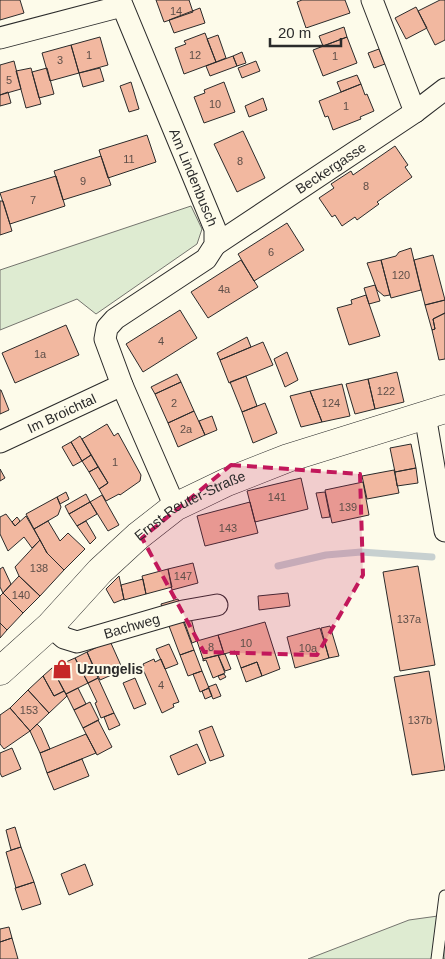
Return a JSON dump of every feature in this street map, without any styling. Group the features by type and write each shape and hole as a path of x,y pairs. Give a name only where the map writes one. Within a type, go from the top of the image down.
{"street":[{"path":"372,0 415,112"},
{"path":"0,38 121,3"},
{"name":"Am Lindenbusch","path":"121,3 216,229 215,245 206,259 114,319 107,328 105,339 122,385 175,507"},
{"name":"Beckergasse","path":"215,245 415,112 445,88"},
{"name":"Im Broichtal","path":"0,442 122,385"},
{"name":"Ernst-Reuter-Straße","path":"0,671 50,626 100,571 138,536 175,507 228,482 288,458 435,412 445,531"},
{"name":"Bachweg","path":"50,626 64,638 77,642 183,611 217,605"}],"lane":[{"path":"437,959 445,896"}],"highlighted area":[{"path":"231,465 360,474 363,575 317,655 204,652 142,538"}],"green space":[{"path":"191,206 202,229 197,244 96,314 77,299 0,330 0,270"},
{"path":"445,915 445,959 308,959 409,920"}],"building":[{"path":"0,0 20,0 24,13 0,20"},
{"path":"156,0 189,0 193,12 164,22"},
{"path":"302,0 345,0 350,13 306,28 297,2"},
{"path":"440,0 445,0 445,40 435,45 418,11"},
{"path":"416,7 427,28 406,39 395,18"},
{"path":"200,8 205,23 174,33 169,20"},
{"path":"344,27 347,37 323,46 319,36"},
{"path":"205,33 216,62 184,74 175,48 186,44 184,41"},
{"path":"218,35 226,58 216,62 207,39"},
{"path":"100,37 108,65 79,73 71,45"},
{"path":"347,37 357,63 323,76 313,50"},
{"path":"71,45 79,73 50,81 42,53"},
{"path":"379,49 385,64 374,68 368,53"},
{"path":"242,52 246,63 237,66 233,56"},
{"path":"233,56 237,66 210,76 206,66"},
{"path":"14,61 21,89 0,95 0,65"},
{"path":"256,61 260,71 242,78 238,68"},
{"path":"31,68 41,104 26,108 16,71"},
{"path":"47,68 54,94 39,98 32,72"},
{"path":"100,68 104,81 83,87 79,73"},
{"path":"357,75 361,84 341,92 337,82"},
{"path":"131,82 139,109 129,112 120,86"},
{"path":"224,82 235,112 204,123 194,97 205,93 204,90"},
{"path":"361,84 374,111 360,117 361,119 333,130 328,116 325,117 319,101"},
{"path":"8,92 11,103 0,106 0,95"},
{"path":"263,98 267,110 249,117 245,106"},
{"path":"243,131 265,178 237,192 214,144"},
{"path":"147,135 156,162 108,178 99,150"},
{"path":"395,146 408,165 405,167 412,177 377,202 379,204 357,220 355,217 342,226 335,215 332,217 319,198 334,188 331,184 351,171 353,175"},
{"path":"101,156 111,185 63,200 54,171"},
{"path":"56,176 65,206 10,224 0,193"},
{"path":"0,201 3,201 12,231 0,235"},
{"path":"287,223 304,250 254,281 238,254"},
{"path":"411,248 421,290 391,298 381,260 396,256 399,252"},
{"path":"433,255 445,300 425,305 414,260"},
{"path":"241,260 258,287 208,318 191,292"},
{"path":"381,260 390,295 384,296 377,290 367,263"},
{"path":"375,285 380,301 369,304 364,288"},
{"path":"366,295 380,336 349,345 337,308 352,304 351,300"},
{"path":"445,300 445,313 433,319 435,329 432,330 425,305"},
{"path":"180,310 197,338 143,372 126,344"},
{"path":"445,313 445,359 439,360 432,330 435,329 433,319"},
{"path":"66,325 79,355 15,383 2,353"},
{"path":"247,337 251,347 220,360 217,353"},
{"path":"263,342 273,365 229,383 220,360"},
{"path":"287,352 298,380 285,387 274,359"},
{"path":"397,372 404,402 375,409 368,379"},
{"path":"177,374 181,382 155,394 151,387"},
{"path":"246,376 257,406 242,412 230,382"},
{"path":"368,379 375,409 355,414 346,384"},
{"path":"181,382 194,411 168,423 155,394"},
{"path":"342,384 350,416 322,422 310,391"},
{"path":"0,390 9,410 0,414"},
{"path":"310,391 322,422 301,427 290,396"},
{"path":"265,403 277,433 253,443 242,412"},
{"path":"194,411 205,435 178,447 168,423"},
{"path":"212,416 217,430 205,435 199,421"},
{"path":"107,424 114,436 118,433 141,475 140,481 120,495 106,501 99,489 108,483 82,439"},
{"path":"80,436 91,455 82,461 71,442"},
{"path":"71,442 82,461 73,466 62,447"},
{"path":"411,444 416,468 395,472 390,448"},
{"path":"91,455 98,467 89,472 82,461"},
{"path":"98,467 108,483 99,489 89,472"},
{"path":"416,468 418,483 397,486 395,472"},
{"path":"0,469 5,478 0,481"},
{"path":"394,470 399,493 367,499 362,476"},
{"path":"301,478 308,509 255,522 247,491"},
{"path":"363,482 369,515 332,523 325,490"},
{"path":"66,492 69,499 60,504 57,497"},
{"path":"325,492 330,517 322,518 316,493"},
{"path":"86,494 90,502 69,514 65,506"},
{"path":"102,495 119,525 108,531 90,502"},
{"path":"57,497 61,507 58,515 34,529 26,514"},
{"path":"90,502 97,514 77,526 69,514"},
{"path":"250,502 258,533 205,546 197,516"},
{"path":"6,514 15,526 26,516 40,540 32,548 24,537 8,551 0,534 0,517"},
{"path":"17,517 20,521 15,526 12,522"},
{"path":"48,521 60,541 68,533 85,549 64,570 47,553 34,529"},
{"path":"86,521 96,538 90,544 77,526"},
{"path":"40,540 47,553 64,570 40,596 19,576 15,567"},
{"path":"193,563 198,583 172,590 168,569"},
{"path":"418,566 435,665 400,671 383,572"},
{"path":"3,567 11,584 3,593 0,587 0,569"},
{"path":"168,569 172,587 146,594 142,576"},
{"path":"19,576 40,596 23,613 3,593"},
{"path":"119,576 124,599 114,603 106,589"},
{"path":"143,579 146,594 124,600 121,585"},
{"path":"3,593 23,613 7,630 0,623 0,596"},
{"path":"288,593 290,606 259,610 258,596"},
{"path":"178,599 180,606 163,611 161,604"},
{"path":"191,618 197,641 192,643 184,621"},
{"path":"183,621 194,650 180,655 169,626"},
{"path":"265,622 280,669 262,676 257,662 241,668 235,651 224,654 218,635"},
{"path":"0,623 7,630 0,638"},
{"path":"330,626 339,656 329,658 321,628"},
{"path":"320,628 329,658 295,668 287,637"},
{"path":"218,635 224,654 203,659 197,641"},
{"path":"110,641 123,670 100,680 87,652"},
{"path":"169,644 178,664 165,669 156,649"},
{"path":"194,650 202,671 188,676 180,655"},
{"path":"87,652 98,678 88,683 75,658"},
{"path":"225,654 231,669 225,671 218,655"},
{"path":"218,655 225,673 213,678 206,660 203,661 203,659"},
{"path":"75,658 88,683 66,694 52,668"},
{"path":"154,659 155,662 161,659 179,702 173,704 174,707 162,713 142,667 144,666 143,664"},
{"path":"257,662 262,676 246,682 241,668"},
{"path":"52,668 64,691 54,696 43,676"},
{"path":"202,671 209,688 200,692 193,674"},
{"path":"429,671 445,770 412,775 394,677"},
{"path":"224,674 226,677 220,680 218,676"},
{"path":"43,676 54,696 64,691 67,696 49,713 28,690"},
{"path":"98,678 114,713 101,718 95,703 97,702 88,683"},
{"path":"135,678 146,704 134,709 123,683"},
{"path":"216,684 221,696 213,699 208,687"},
{"path":"78,688 86,704 74,710 66,694"},
{"path":"209,688 212,696 205,699 202,691"},
{"path":"28,690 49,713 30,731 10,708"},
{"path":"90,702 99,720 83,728 74,710"},
{"path":"10,708 30,731 4,749 0,744 0,715"},
{"path":"114,713 120,725 109,730 104,717"},
{"path":"98,720 112,747 97,755 83,728"},
{"path":"37,724 41,728 50,749 40,753 30,731"},
{"path":"212,726 224,756 210,761 199,731"},
{"path":"86,734 96,753 47,773 40,753"},
{"path":"197,744 206,763 178,775 170,756"},
{"path":"12,748 21,769 2,777 0,773 0,753"},
{"path":"82,759 89,776 54,790 47,773"},
{"path":"15,827 21,847 11,850 6,830"},
{"path":"21,847 34,882 16,888 6,852"},
{"path":"85,864 93,885 69,895 61,874"},
{"path":"34,882 41,904 22,910 15,888"},
{"path":"9,927 12,938 0,942 0,929"},
{"path":"12,938 18,959 0,959 0,942"}],"waterway":[{"path":"278,566 326,555 361,552 432,557"}],"place":[{"name":"Uzungelis","path":"62,669"}]}
